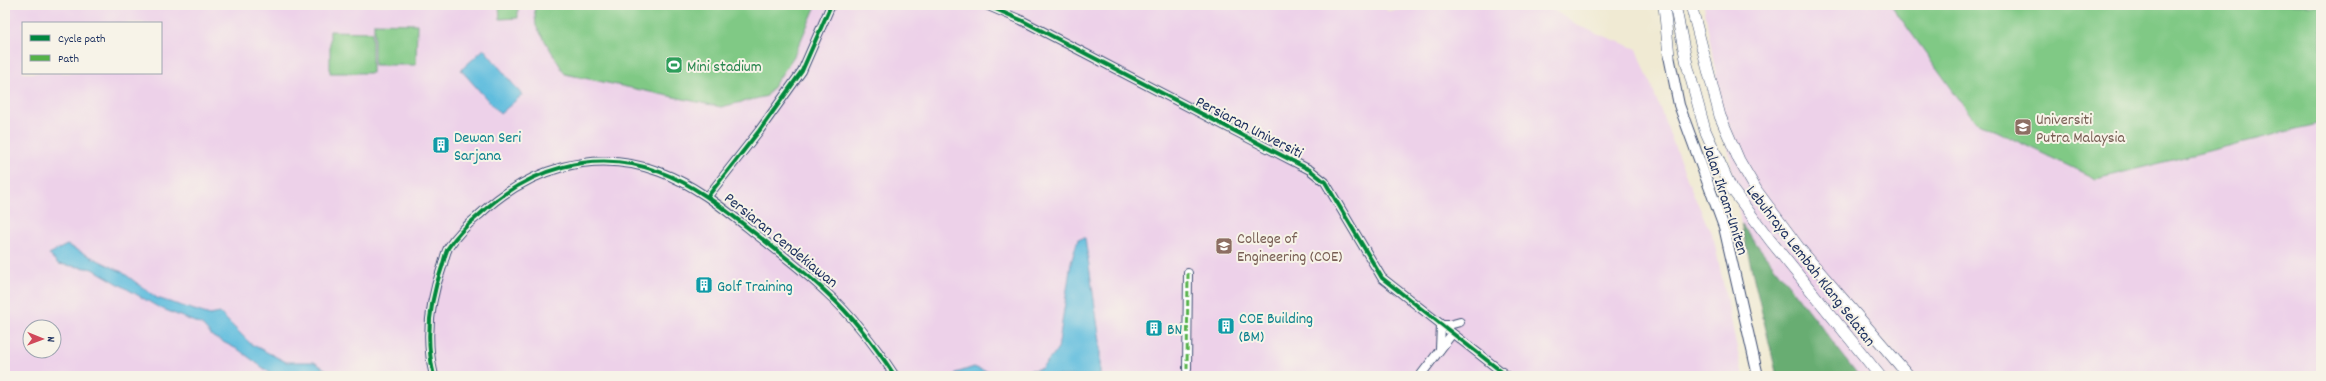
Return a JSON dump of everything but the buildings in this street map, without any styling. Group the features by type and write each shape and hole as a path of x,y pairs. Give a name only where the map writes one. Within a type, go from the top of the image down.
{"highway":[{"path":"1664,5 1669,56"},
{"name":"Lebuhraya Lembah Klang Selatan","path":"1675,5 1687,64 1705,130 1731,188 1770,240 1880,376"},
{"name":"Lebuhraya Lembah Klang Selatan","path":"1691,5 1720,116 1739,160 1757,191 1800,249 1909,376"}],"main road":[{"name":"Jalan Ikram-Uniten","path":"1669,56 1679,105 1724,227 1758,376"}],"street":[{"path":"708,196 760,131 802,71 832,5"},
{"name":"Persiaran Universiti","path":"986,5 1021,20 1310,170 1325,182 1382,278 1507,376"},
{"name":"Persiaran Cendekiawan","path":"434,376 429,343 429,321 434,289 448,248 469,224 513,187 532,177 563,166 582,163 611,162 658,171 708,196 828,293 838,303 895,376"},
{"path":"1187,369 1188,273"},
{"path":"1440,349 1441,325 1460,322"},
{"path":"1420,376 1452,334"}],"shaded area":[{"path":"5,5 1384,5 1387,11 1465,5 1546,5 1576,25 1637,49 1690,186 1714,240 1743,376 5,376"},
{"name":"Universiti Putra Malaysia","path":"1704,5 2321,5 2321,376 1777,376 1741,224"}],"green space":[{"path":"499,5 518,5 518,18 500,19"},
{"name":"Mini stadium","path":"534,5 814,5 815,8 794,56 767,96 721,107 565,74 536,26"},
{"path":"1891,5 2321,5 2321,123 2096,179 1975,121"},
{"path":"374,23 417,24 416,65 374,65"},
{"path":"330,31 372,32 372,73 330,73"},
{"path":"1741,224 1859,376 1777,376"}],"water":[{"path":"484,49 522,95 500,114 461,70"},
{"path":"1085,238 1100,341 1100,376 955,376 956,373 974,367 999,373 1016,373 1042,368 1058,349 1071,263 1078,239"},
{"path":"67,245 122,272 157,298 210,315 220,313 251,344 286,362 314,362 336,376 274,376 239,350 213,337 202,325 158,307 93,269 58,264 49,254"}],"marked path":[{"path":"1187,369 1188,273"}],"cycle path":[{"path":"708,196 759,131 802,71 831,5"},
{"path":"986,5 1021,20 1310,170 1325,182 1382,278 1507,376"},
{"path":"434,376 431,362 429,335 431,308 448,248 462,230 471,222 498,199 519,185 540,175 563,167 587,162 611,162 635,165 673,177 697,190 791,261 818,285 846,312 863,332 895,376"}],"place":[{"name":"Mini stadium","path":"674,65"},
{"name":"Universiti Putra Malaysia","path":"2023,127"},
{"name":"Dewan Seri Sarjana","path":"441,145"},
{"name":"College of Engineering (COE)","path":"1224,246"},
{"name":"Golf Training","path":"704,285"},
{"name":"COE Building (BM)","path":"1226,326"},
{"name":"BN","path":"1154,328"}]}
